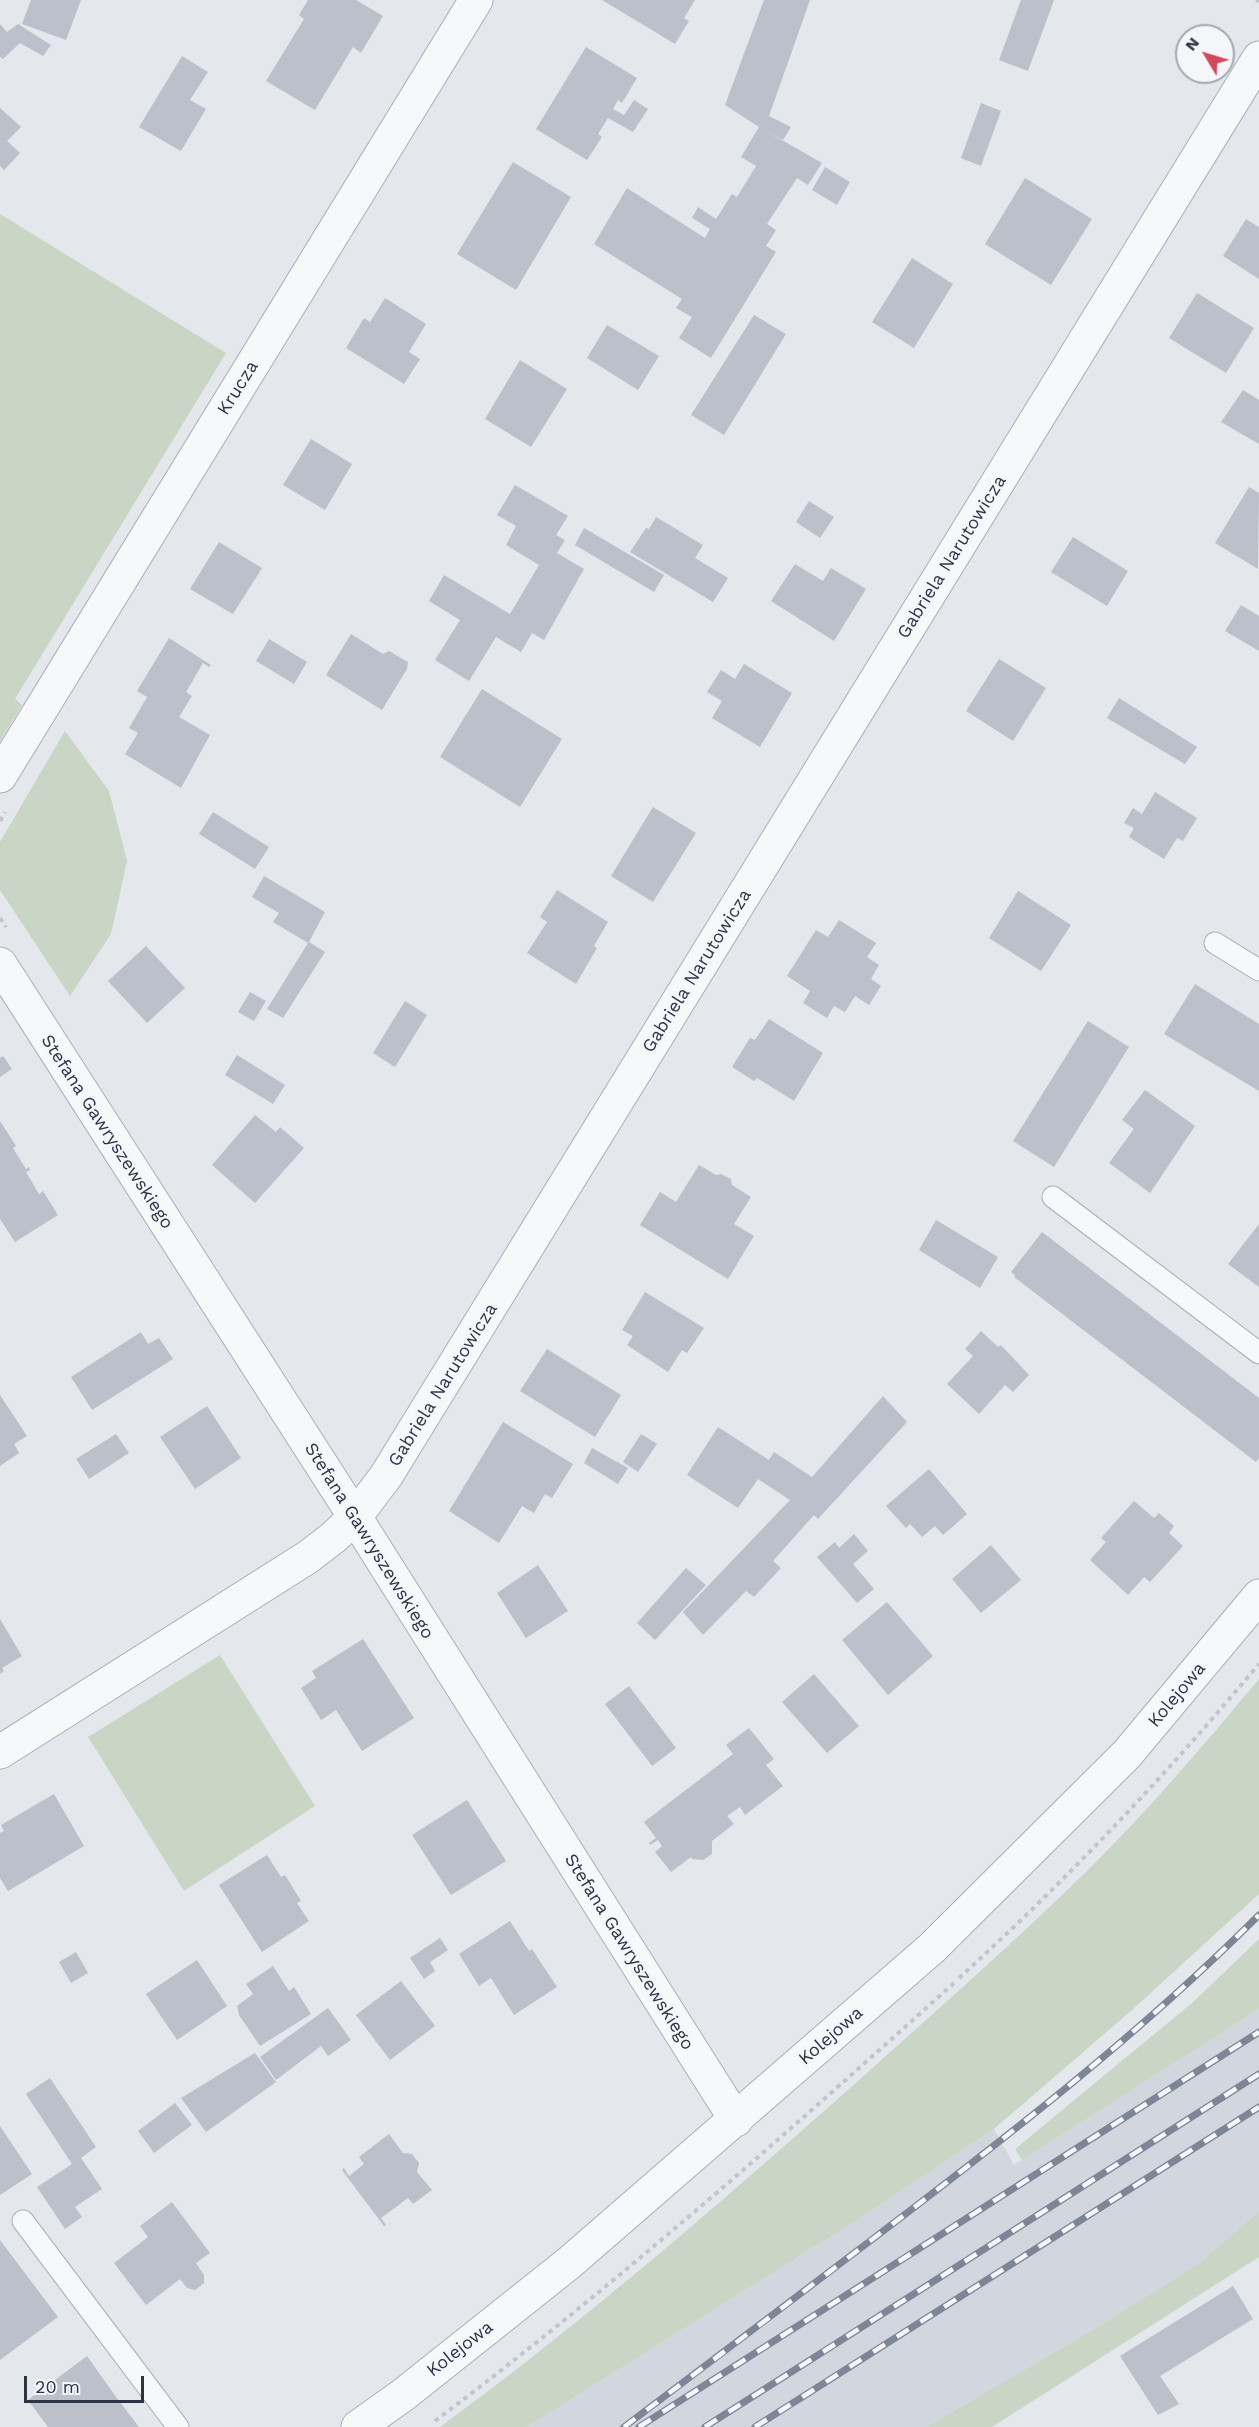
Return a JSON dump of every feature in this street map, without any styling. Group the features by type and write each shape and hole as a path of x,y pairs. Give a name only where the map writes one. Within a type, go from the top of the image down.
{"street":[{"name":"Krucza","path":"0,776 476,0"},
{"name":"Gabriela Narutowicza","path":"0,1752 308,1557 355,1517 386,1476 1259,58"},
{"name":"Stefana Gawryszewskiego","path":"0,964 355,1517 736,2120"},
{"name":"Kolejowa","path":"358,2427 403,2395 569,2263 932,1948 1127,1754 1259,1596"}],"lane":[{"path":"1215,944 1259,970"},
{"path":"1053,1197 1259,1353"},
{"path":"22,2221 178,2427"}],"shaded area":[{"path":"1259,2009 1259,2211 1199,2263 1101,2325 926,2427 527,2427 873,2210 994,2129 1014,2165"}],"green space":[{"path":"0,214 226,353 15,699 22,705 0,741"},
{"path":"65,731 109,791 127,861 111,934 70,996 0,890 0,842"},
{"path":"220,1655 315,1806 184,1891 88,1737"},
{"path":"1259,1679 1259,1894 1132,2010 994,2129 873,2210 527,2427 440,2427 545,2347 699,2220 997,1956 1130,1827"},
{"path":"1259,1939 1259,2009 1022,2160 1015,2149 1192,2003"},
{"path":"1259,2211 1259,2257 992,2427 926,2427 1101,2325 1199,2263"}],"building":[{"path":"31,0 81,0 66,40 22,24"},
{"path":"308,0 356,0 383,16 361,53 353,47 315,110 266,81 304,19 299,15"},
{"path":"602,0 695,0 684,18 689,21 675,44"},
{"path":"764,0 810,0 769,116 791,127 783,140 766,131 822,163 808,185 797,178 767,224 776,230 766,246 776,252 711,358 679,338 692,317 676,308 682,299 594,244 627,188 705,238 710,229 692,218 698,207 716,219 732,194 737,197 756,166 741,157 759,127 725,105"},
{"path":"1021,0 1054,0 1028,71 999,60"},
{"path":"0,24 7,32 18,24 51,45 43,56 20,43 3,59 0,57"},
{"path":"586,47 637,78 622,103 618,100 613,109 624,115 634,100 648,109 633,132 608,118 598,134 602,137 587,160 536,129"},
{"path":"182,56 208,72 190,100 206,109 181,151 139,127"},
{"path":"981,103 1001,111 981,166 961,158"},
{"path":"0,108 21,127 7,141 20,153 4,170 0,166"},
{"path":"513,162 571,197 516,290 457,254"},
{"path":"825,167 850,182 837,205 812,190"},
{"path":"1025,178 1092,219 1051,285 985,244"},
{"path":"1246,219 1259,227 1259,279 1223,256"},
{"path":"912,258 953,284 914,348 872,322"},
{"path":"1197,293 1254,328 1226,373 1169,338"},
{"path":"385,298 426,324 409,352 420,359 404,384 346,348 364,318 370,322"},
{"path":"754,315 786,334 724,435 691,415"},
{"path":"607,325 659,356 638,390 587,358"},
{"path":"520,360 567,389 531,447 485,419"},
{"path":"1243,390 1259,400 1259,444 1221,422"},
{"path":"311,439 352,464 325,510 283,485"},
{"path":"515,485 568,516 556,535 565,540 557,553 584,569 544,640 532,633 521,652 496,637 469,681 435,660 460,620 429,601 444,575 510,614 539,565 506,545 516,526 497,515"},
{"path":"1249,487 1259,493 1258,569 1215,543"},
{"path":"809,501 834,517 820,538 796,522"},
{"path":"656,517 703,545 695,558 728,578 713,602 630,552"},
{"path":"584,528 664,575 654,592 575,545"},
{"path":"1073,537 1128,571 1107,606 1051,572"},
{"path":"219,542 262,568 233,614 190,589"},
{"path":"795,564 823,581 831,568 866,589 834,641 771,601"},
{"path":"1241,605 1259,616 1259,651 1225,631"},
{"path":"351,634 383,654 389,651 408,662 407,669 382,710 326,675"},
{"path":"169,638 211,665 209,667 203,663 186,692 192,696 179,717 210,735 181,788 125,754 138,733 129,728 147,697 137,691"},
{"path":"269,639 307,662 294,684 256,661"},
{"path":"999,659 1046,688 1013,741 966,711"},
{"path":"744,664 792,693 760,747 712,718 722,701 707,692 721,670 735,679"},
{"path":"482,689 562,739 520,807 440,757"},
{"path":"1119,698 1197,747 1185,764 1107,718"},
{"path":"1155,792 1197,818 1183,841 1177,838 1164,859 1129,837 1134,828 1124,823 1133,808 1142,814"},
{"path":"653,807 696,833 653,902 611,876"},
{"path":"213,812 269,847 255,869 199,834"},
{"path":"264,876 325,912 309,942 325,952 283,1018 267,1009 308,943 273,922 279,913 252,897"},
{"path":"557,890 608,922 594,946 597,948 576,984 527,953 547,922 540,917"},
{"path":"1018,891 1071,925 1041,971 989,938"},
{"path":"839,920 876,943 867,957 879,965 871,979 881,986 869,1005 855,996 845,1012 834,1006 827,1018 803,1003 810,991 787,976 816,930 828,937"},
{"path":"146,946 185,988 147,1023 108,981"},
{"path":"1195,984 1259,1024 1259,1091 1164,1034"},
{"path":"250,992 266,1001 254,1021 238,1012"},
{"path":"405,1001 427,1015 395,1067 373,1053"},
{"path":"769,1019 823,1053 794,1101 757,1078 754,1081 732,1067 750,1038 755,1040"},
{"path":"1088,1021 1129,1047 1054,1167 1013,1141"},
{"path":"237,1055 285,1085 273,1104 225,1075"},
{"path":"3,1056 12,1069 0,1077 0,1058"},
{"path":"1145,1090 1195,1126 1150,1193 1109,1163 1134,1129 1122,1120"},
{"path":"255,1115 276,1132 280,1127 304,1148 255,1203 212,1165"},
{"path":"0,1121 16,1146 13,1148 26,1169 29,1167 30,1170 26,1172 39,1194 43,1191 58,1215 15,1242 0,1219"},
{"path":"699,1165 716,1175 721,1174 731,1179 732,1185 751,1197 734,1224 754,1236 728,1279 640,1225 660,1192 676,1202"},
{"path":"936,1220 998,1257 980,1288 919,1250"},
{"path":"1259,1224 1259,1287 1228,1264"},
{"path":"1042,1232 1259,1398 1259,1458 1256,1462 1014,1277 1015,1275 1011,1272"},
{"path":"645,1292 704,1328 687,1353 682,1350 668,1372 627,1345 633,1336 622,1330"},
{"path":"981,1331 998,1347 1001,1345 1029,1375 1013,1392 1005,1385 979,1414 947,1384 973,1356 965,1349"},
{"path":"141,1332 148,1344 159,1338 173,1359 92,1410 71,1377"},
{"path":"547,1349 621,1395 595,1437 520,1391"},
{"path":"0,1395 27,1436 14,1444 19,1453 0,1466"},
{"path":"883,1396 907,1422 818,1519 814,1515 773,1561 781,1568 754,1597 746,1591 703,1635 683,1612 790,1500 758,1479 738,1508 687,1475 718,1427 769,1460 774,1452 812,1477"},
{"path":"207,1406 241,1458 195,1489 160,1437"},
{"path":"503,1422 573,1464 552,1498 545,1494 534,1513 522,1506 499,1543 449,1511"},
{"path":"116,1434 129,1453 89,1479 76,1459"},
{"path":"641,1434 657,1444 638,1472 623,1462"},
{"path":"592,1448 628,1468 618,1484 584,1463"},
{"path":"929,1469 967,1514 943,1535 935,1526 922,1537 910,1524 906,1528 886,1506"},
{"path":"1134,1501 1154,1518 1159,1513 1174,1526 1169,1533 1183,1546 1150,1582 1144,1577 1128,1595 1090,1560 1106,1542 1101,1538"},
{"path":"854,1534 868,1551 853,1564 874,1589 857,1603 817,1557 835,1542 839,1548"},
{"path":"991,1545 1021,1580 981,1613 952,1579"},
{"path":"538,1565 568,1611 526,1638 497,1593"},
{"path":"686,1568 706,1585 655,1640 637,1623"},
{"path":"887,1602 933,1656 888,1695 842,1640"},
{"path":"0,1619 22,1656 2,1668 4,1671 0,1674"},
{"path":"363,1639 414,1718 362,1751 336,1710 321,1720 301,1688 316,1678 312,1671"},
{"path":"814,1674 859,1726 827,1753 782,1702"},
{"path":"629,1686 676,1748 652,1766 605,1704"},
{"path":"749,1728 774,1759 766,1765 783,1786 745,1815 740,1807 727,1816 734,1824 712,1841 712,1854 703,1860 691,1857 671,1872 655,1852 662,1846 658,1840 650,1845 649,1843 656,1838 644,1822 733,1754 726,1745"},
{"path":"54,1794 84,1846 8,1891 0,1878 0,1833 4,1831 1,1825"},
{"path":"467,1800 506,1861 451,1895 412,1835"},
{"path":"267,1855 281,1877 285,1875 301,1901 297,1903 309,1921 262,1952 219,1885"},
{"path":"510,1921 529,1951 532,1949 557,1987 514,2015 491,1978 479,1986 459,1954"},
{"path":"440,1938 448,1950 430,1962 435,1971 424,1979 410,1958"},
{"path":"76,1952 88,1973 71,1983 59,1962"},
{"path":"197,1960 227,2006 177,2040 146,1994"},
{"path":"273,1966 289,1991 294,1987 311,2014 260,2046 239,2015 237,2006 253,1994 246,1984"},
{"path":"401,1981 435,2026 390,2060 356,2015"},
{"path":"328,2008 351,2040 328,2056 321,2046 276,2080 260,2057"},
{"path":"255,2053 276,2082 206,2132 181,2098"},
{"path":"50,2078 96,2147 81,2158 102,2189 75,2207 82,2217 65,2229 37,2187 72,2164 26,2094"},
{"path":"175,2103 192,2125 154,2153 138,2131"},
{"path":"0,2126 32,2174 0,2195"},
{"path":"389,2134 403,2153 412,2154 419,2163 417,2172 432,2190 413,2204 408,2198 381,2218 386,2225 384,2226 342,2170 344,2168 349,2176 364,2164 359,2157"},
{"path":"172,2202 210,2253 196,2263 204,2275 204,2283 195,2290 187,2288 180,2279 146,2305 114,2263 148,2237 140,2226"},
{"path":"0,2240 58,2317 0,2360"},
{"path":"1233,2286 1253,2319 1160,2376 1179,2404 1158,2415 1120,2356"},
{"path":"87,2356 139,2427 48,2427 28,2400"}],"railway":[{"path":"624,2427 1023,2123 1120,2043 1214,1959 1259,1915"},
{"path":"639,2427 1259,2032"},
{"path":"705,2427 1259,2074"},
{"path":"755,2427 1259,2107"}]}
